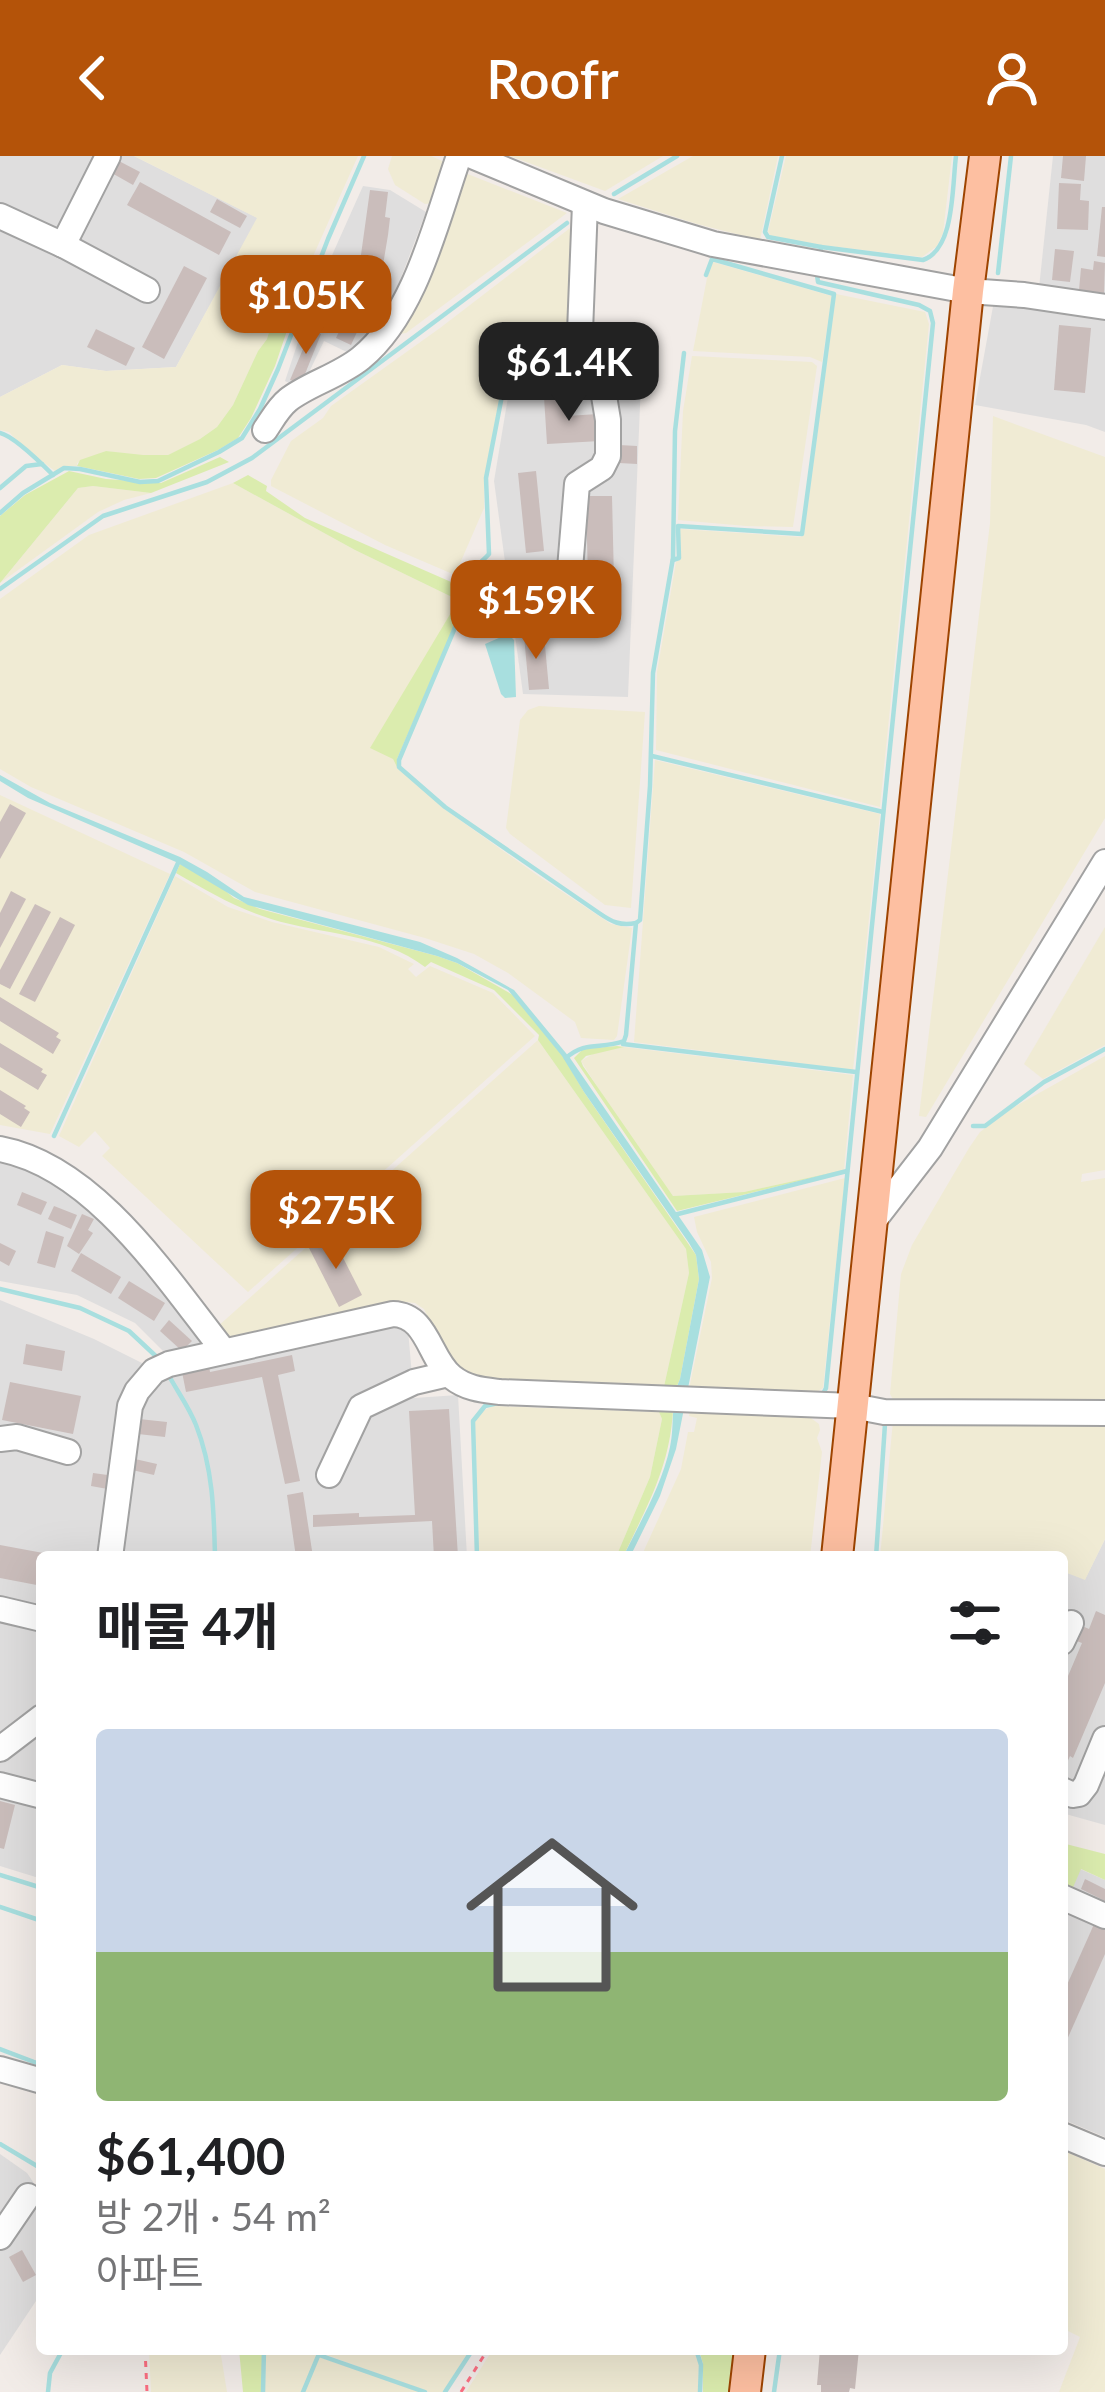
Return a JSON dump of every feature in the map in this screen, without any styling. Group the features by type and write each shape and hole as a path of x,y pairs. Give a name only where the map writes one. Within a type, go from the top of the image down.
{"main road":[{"path":"838,1551 985,156"},
{"path":"745,2392 749,2355"}],"street":[{"path":"63,245 108,156"},
{"path":"265,430 290,398 364,356 401,310 459,156"},
{"path":"472,156 585,204 713,244 968,291 1105,307"},
{"path":"567,605 577,484 602,468 608,456 604,396 580,332 585,204"},
{"path":"0,216 147,290"},
{"path":"872,1223 930,1148 1105,862"},
{"path":"0,1149 37,1160 105,1209 224,1350"},
{"path":"111,1551 130,1406 154,1371 224,1350 393,1314 416,1322 448,1374 467,1387 500,1392 853,1406 884,1412 1105,1413"},
{"path":"329,1475 361,1407 414,1382 448,1374"},
{"path":"0,1439 17,1437 68,1452"},
{"path":"0,1609 36,1618"},
{"path":"0,1749 36,1722"},
{"path":"1068,1793 1079,1794 1087,1785 1105,1739"},
{"path":"0,1785 36,1794"},
{"path":"1068,1900 1105,1916"},
{"path":"0,2068 36,2079"},
{"path":"1068,2137 1105,2153"},
{"path":"0,2237 28,2196"}],"path":[{"path":"145,2355 147,2392"},
{"path":"461,2392 484,2355"}],"shaded area":[{"path":"0,156 134,156 258,218 176,367 106,371 62,365 0,397"},
{"path":"134,156 358,156 310,263 282,288 267,339 217,427 168,455 106,451 55,471 9,432 0,430 0,397 62,365 106,371 176,367 257,218"},
{"path":"392,156 431,156 449,164 432,203 425,204 395,185 388,169"},
{"path":"510,156 663,156 605,191"},
{"path":"693,156 778,156 760,240 618,199"},
{"path":"786,156 952,156 943,233 937,246 922,257 771,236 768,232"},
{"path":"1053,156 1105,156 1105,297 1039,288"},
{"path":"460,171 567,213 400,334 413,312"},
{"path":"363,186 390,190 426,212 386,317 355,356 324,341 301,389 285,381 312,300"},
{"path":"574,225 571,330 512,333 484,480 484,508 455,575 271,486 291,441 323,418 331,406"},
{"path":"713,262 832,296 822,362 810,357 693,351"},
{"path":"836,294 925,312 929,324 880,807 656,750 657,672 680,559 680,529 804,534"},
{"path":"994,301 1105,320 1105,432 975,405"},
{"path":"643,333 628,697 523,694 494,481 518,337"},
{"path":"692,356 817,366 793,527 678,520 683,411"},
{"path":"993,416 1105,457 1105,818 926,1117 919,1116 990,523"},
{"path":"233,483 454,598 455,606 393,759 443,808 537,875 611,924 632,928 614,1040 581,1038 575,1022 474,954 255,892 184,852 31,787 0,769 0,599 89,535"},
{"path":"78,488 151,493 98,512 0,583"},
{"path":"539,706 645,712 631,908 605,905 506,828 520,720"},
{"path":"655,760 880,814 853,1070 634,1042"},
{"path":"0,795 170,874 50,1134 0,1125"},
{"path":"175,876 228,907 379,947 414,964 408,969 416,977 430,966 493,993 535,1036 248,1292 102,1156 110,1148 95,1131 79,1147 59,1136"},
{"path":"1105,927 1105,1045 1043,1079 1024,1064"},
{"path":"538,1040 686,1249 689,1273 663,1391 471,1380 444,1351 424,1309 415,1303 235,1342 217,1327"},
{"path":"624,1047 853,1075 844,1170 744,1192 673,1196 581,1061 596,1052"},
{"path":"1105,1056 1105,1170 1082,1174 1081,1182 1105,1178 1105,1406 894,1401 890,1394 901,1274 912,1245 969,1148 980,1132 1014,1107"},
{"path":"0,1154 33,1164 104,1214 223,1360 402,1326 408,1330 414,1398 458,1395 467,1551 36,1551 36,1877 0,1866 0,1300 144,1364 165,1353 135,1323 77,1295 0,1281"},
{"path":"845,1178 823,1388 815,1393 689,1389 712,1278 694,1217"},
{"path":"493,1406 659,1412 662,1419 650,1477 619,1551 479,1551 475,1422"},
{"path":"691,1406 808,1416 819,1424 822,1452 811,1551 644,1551 681,1469 688,1432 694,1432 697,1418 689,1416"},
{"path":"893,1421 1105,1422 1105,1539 1085,1580 1068,1573 1068,1551 881,1551"},
{"path":"1105,1539 1105,1825 1068,1815 1068,1573 1085,1579"},
{"path":"1080,1869 1105,1880 1105,2137 1068,2122 1068,1898"},
{"path":"1068,2153 1105,2169 1105,2392 1059,2392 1080,2337 1068,2331"},
{"path":"0,2154 27,2173 36,2186 36,2301 0,2355"},
{"path":"149,2355 221,2355 227,2392 151,2392"},
{"path":"266,2355 317,2355 302,2392 265,2392"},
{"path":"327,2355 466,2355 443,2392 429,2392"},
{"path":"489,2355 696,2355 699,2365 698,2392 466,2392"},
{"path":"319,2357 420,2392 305,2392"}],"green space":[{"path":"310,263 275,366 238,438 156,478 77,466 80,460 106,451 168,455 217,427 267,339 282,288"},
{"path":"220,457 229,462 151,493 78,488 0,583 0,516 25,495 69,471 161,483"},
{"path":"248,475 305,518 458,585 461,611 397,767 393,759 370,748 455,606 454,598 233,483"},
{"path":"180,864 260,909 437,956 513,995 563,1056 696,1255 699,1279 675,1391 663,1391 689,1273 686,1249 538,1040 539,1035 494,990 431,962 425,967 370,941 246,910 176,873"},
{"path":"624,1047 581,1061 673,1196 744,1192 844,1170 677,1211 574,1058 583,1049"},
{"path":"673,1410 662,1468 626,1551 619,1551 650,1477 662,1419 659,1412"},
{"path":"1068,1845 1105,1854 1105,1880 1081,1869 1071,1892"},
{"path":"240,2355 263,2355 262,2392 243,2392"},
{"path":"701,2355 733,2355 729,2392 703,2392"}],"water":[{"path":"493,568 509,617 504,630 484,637 466,590 478,571"},
{"path":"508,634 514,640 516,697 505,698 485,644"},
{"path":"0,775 50,803 180,857 244,897 420,942 457,958 514,990 570,1058 702,1250 710,1277 676,1449 633,1551 626,1551 670,1447 675,1396 699,1279 696,1255 562,1056 508,990 437,956 248,905 176,862 28,798 0,781"}],"building":[{"path":"1063,156 1086,156 1084,181 1061,178"},
{"path":"117,160 140,172 133,185 110,172"},
{"path":"140,182 231,232 219,255 127,205"},
{"path":"1059,183 1081,184 1080,200 1089,201 1088,230 1057,229"},
{"path":"370,190 388,192 388,235 382,271 367,268 357,297 336,289 347,258 360,262"},
{"path":"217,199 247,216 240,228 210,212"},
{"path":"1105,207 1105,257 1097,256"},
{"path":"1055,249 1074,251 1070,282 1052,280"},
{"path":"1094,261 1105,263 1104,293 1079,290 1081,268 1093,270"},
{"path":"184,266 207,278 164,359 142,347"},
{"path":"355,298 369,306 351,345 336,338"},
{"path":"1059,325 1091,328 1085,393 1054,390"},
{"path":"96,329 135,348 126,366 87,347"},
{"path":"311,330 321,334 301,384 290,380"},
{"path":"607,336 637,337 637,384 606,384"},
{"path":"554,348 556,387 541,388 539,349"},
{"path":"566,395 567,416 598,414 600,441 547,444 544,397"},
{"path":"619,445 637,446 637,464 619,463"},
{"path":"536,471 544,551 526,553 518,473"},
{"path":"586,496 612,496 614,581 588,582"},
{"path":"538,563 546,631 520,634 512,565"},
{"path":"544,635 549,689 529,690 524,636"},
{"path":"10,804 26,813 0,859 0,822"},
{"path":"11,891 26,899 0,948 0,913"},
{"path":"35,904 51,912 10,989 0,984 0,970"},
{"path":"60,917 75,925 35,1002 19,994"},
{"path":"0,997 59,1033 56,1037 61,1040 53,1054 0,1021"},
{"path":"0,1043 43,1069 47,1075 38,1090 0,1067"},
{"path":"0,1090 30,1112 21,1127 0,1114"},
{"path":"22,1192 47,1202 41,1215 17,1205"},
{"path":"54,1206 77,1215 71,1229 48,1219"},
{"path":"82,1214 94,1219 88,1230 93,1233 79,1254 67,1246"},
{"path":"46,1231 64,1237 55,1268 37,1263"},
{"path":"332,1236 362,1295 339,1307 309,1248"},
{"path":"0,1243 16,1251 9,1266 0,1261"},
{"path":"81,1253 121,1277 111,1294 71,1271"},
{"path":"129,1281 165,1303 154,1321 118,1298"},
{"path":"169,1320 192,1341 182,1351 160,1331"},
{"path":"26,1344 65,1351 62,1371 23,1364"},
{"path":"292,1355 295,1371 278,1375 300,1481 285,1484 262,1377 186,1392 182,1372 209,1366 210,1372"},
{"path":"10,1382 81,1396 73,1434 2,1420"},
{"path":"449,1409 458,1551 434,1551 432,1521 313,1527 313,1515 415,1515 409,1411"},
{"path":"139,1419 167,1422 165,1437 138,1434"},
{"path":"135,1459 157,1464 154,1475 132,1470"},
{"path":"93,1473 115,1476 113,1490 91,1486"},
{"path":"303,1492 312,1551 295,1551 287,1495"},
{"path":"0,1545 36,1552 36,1585 0,1578"},
{"path":"1096,1611 1105,1615 1105,1683 1068,1760 1068,1676 1082,1643 1074,1640 1080,1625 1089,1629"},
{"path":"0,1801 15,1805 4,1849 0,1848"},
{"path":"1085,1879 1105,1889 1105,1901 1081,1889"},
{"path":"1095,1922 1105,1926 1105,1954 1068,2037 1068,1983"},
{"path":"22,2250 36,2275 23,2282 9,2257"},
{"path":"820,2355 858,2355 855,2389 821,2392 817,2385"}],"waterway":[{"path":"0,513 64,468 158,481 242,438 278,369 364,156"},
{"path":"614,194 677,156"},
{"path":"782,156 765,232 768,237 821,247 820,257"},
{"path":"821,247 923,260 933,254 950,215 956,156"},
{"path":"998,273 1011,156"},
{"path":"0,589 103,516 207,482 252,458 567,223"},
{"path":"673,560 679,558 678,526 802,534 834,294 712,259 706,275"},
{"path":"817,275 818,282 919,305 930,311 933,323 823,1394"},
{"path":"514,334 486,478 489,554 461,582 462,611 399,767 445,807 604,916 621,924 636,923"},
{"path":"566,1058 580,1049 624,1041 626,1035 650,786 653,673 673,558 675,431 684,353"},
{"path":"0,433 53,475"},
{"path":"0,488 26,466 42,464"},
{"path":"652,756 883,812"},
{"path":"54,1136 178,863"},
{"path":"623,1044 856,1072"},
{"path":"973,1126 985,1126 1044,1082 1105,1049"},
{"path":"674,1215 847,1171"},
{"path":"0,1289 80,1308 129,1331 160,1360"},
{"path":"168,1374 202,1441 215,1551"},
{"path":"477,1551 473,1421 485,1406 498,1403"},
{"path":"876,1551 885,1424"},
{"path":"0,1875 36,1886"},
{"path":"0,1907 36,1919"},
{"path":"0,2049 36,2063"},
{"path":"0,2144 36,2165"},
{"path":"48,2392 50,2373 60,2355"},
{"path":"263,2392 264,2355"},
{"path":"303,2392 318,2355"},
{"path":"319,2355 425,2392"},
{"path":"445,2392 469,2355"},
{"path":"698,2355 700,2392"},
{"path":"774,2392 779,2355"}]}
